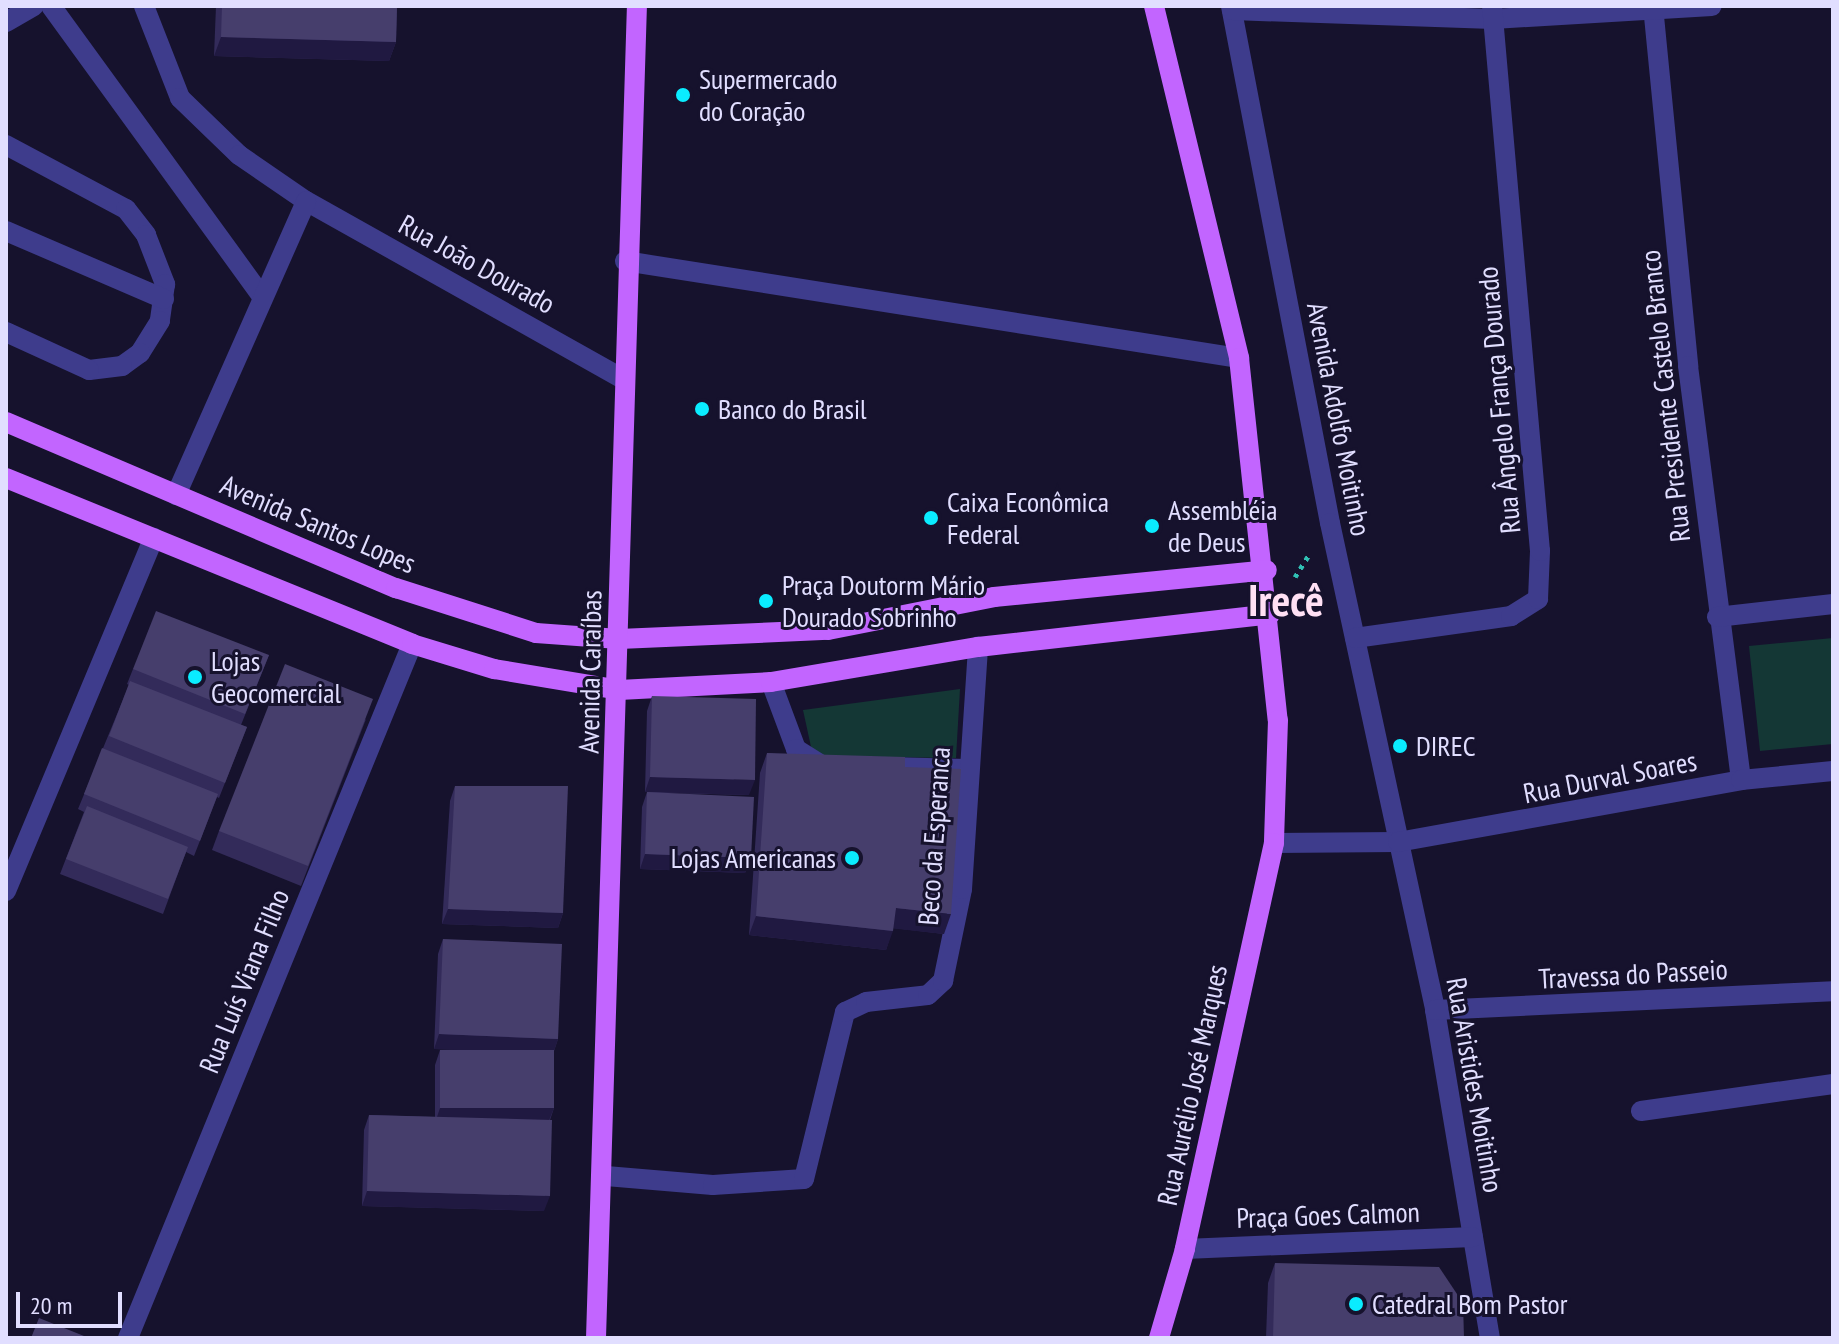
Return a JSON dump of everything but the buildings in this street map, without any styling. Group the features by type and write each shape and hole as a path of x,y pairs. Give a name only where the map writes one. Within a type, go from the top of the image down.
{"main road":[{"name":"Avenida Caraíbas","path":"596,1338 606,1176 619,690 620,377 637,6"},
{"path":"1154,6 1239,358 1267,570 1278,720 1274,843"},
{"name":"Avenida Santos Lopes","path":"6,422 470,616 536,633 619,639 828,630 994,597 1267,570"},
{"path":"6,478 412,644 494,669 619,690 771,682 978,647 1270,614"},
{"name":"Rua Aurélio José Marques","path":"1159,1338 1185,1249 1274,843"}],"street":[{"path":"6,22 34,6"},
{"path":"51,6 260,294"},
{"name":"Rua João Dourado","path":"144,6 180,98 239,155 306,201 620,377"},
{"path":"1232,8 1492,12 1712,6"},
{"name":"Rua Presidente Castelo Branco","path":"1653,7 1717,617 1741,780"},
{"name":"Avenida Adolfo Moitinho","path":"1232,8 1330,523 1398,842"},
{"name":"Rua Ângelo França Dourado","path":"1355,638 1511,616 1538,599 1540,551 1492,12"},
{"path":"6,145 126,209 158,259 164,299 140,353 122,366 89,370 6,332"},
{"path":"176,495 260,294 306,201"},
{"path":"6,231 164,299"},
{"path":"625,261 1239,358"},
{"path":"6,891 154,538"},
{"path":"1717,617 1833,604"},
{"name":"Rua Luís Viana Filho","path":"128,1338 412,644"},
{"name":"Beco da Esperanca","path":"606,1176 713,1185 804,1179 845,1012 866,1002 928,995 943,981 962,889 967,769 978,647"},
{"path":"771,682 804,759 852,767 967,769"},
{"name":"Rua Durval Soares","path":"1274,843 1398,842 1741,780 1833,771"},
{"name":"Rua Aristides Moitinho","path":"1398,842 1435,1010 1490,1338"},
{"name":"Travessa do Passeio","path":"1435,1010 1833,991"},
{"path":"1641,1111 1833,1084"},
{"name":"Praça Goes Calmon","path":"1185,1249 1473,1237"}],"path":[{"path":"1270,614 1330,523"}],"green space":[{"path":"1833,638 1833,744 1760,751 1749,646"},
{"path":"960,689 956,758 813,756 803,710"}],"place":[{"name":"Supermercado do Coração","path":"683,95"},
{"name":"Banco do Brasil","path":"702,409"},
{"name":"Caixa Econômica Federal","path":"931,518"},
{"name":"Assembléia de Deus","path":"1152,526"},
{"name":"Praça Doutorm Mário Dourado Sobrinho","path":"766,601"},
{"name":"Lojas Geocomercial","path":"195,677"},
{"name":"DIREC","path":"1400,746"},
{"name":"Lojas Americanas","path":"852,858"},
{"name":"Catedral Bom Pastor","path":"1356,1304"}],"district":[{"name":"Irecê","path":"1286,600"}]}
